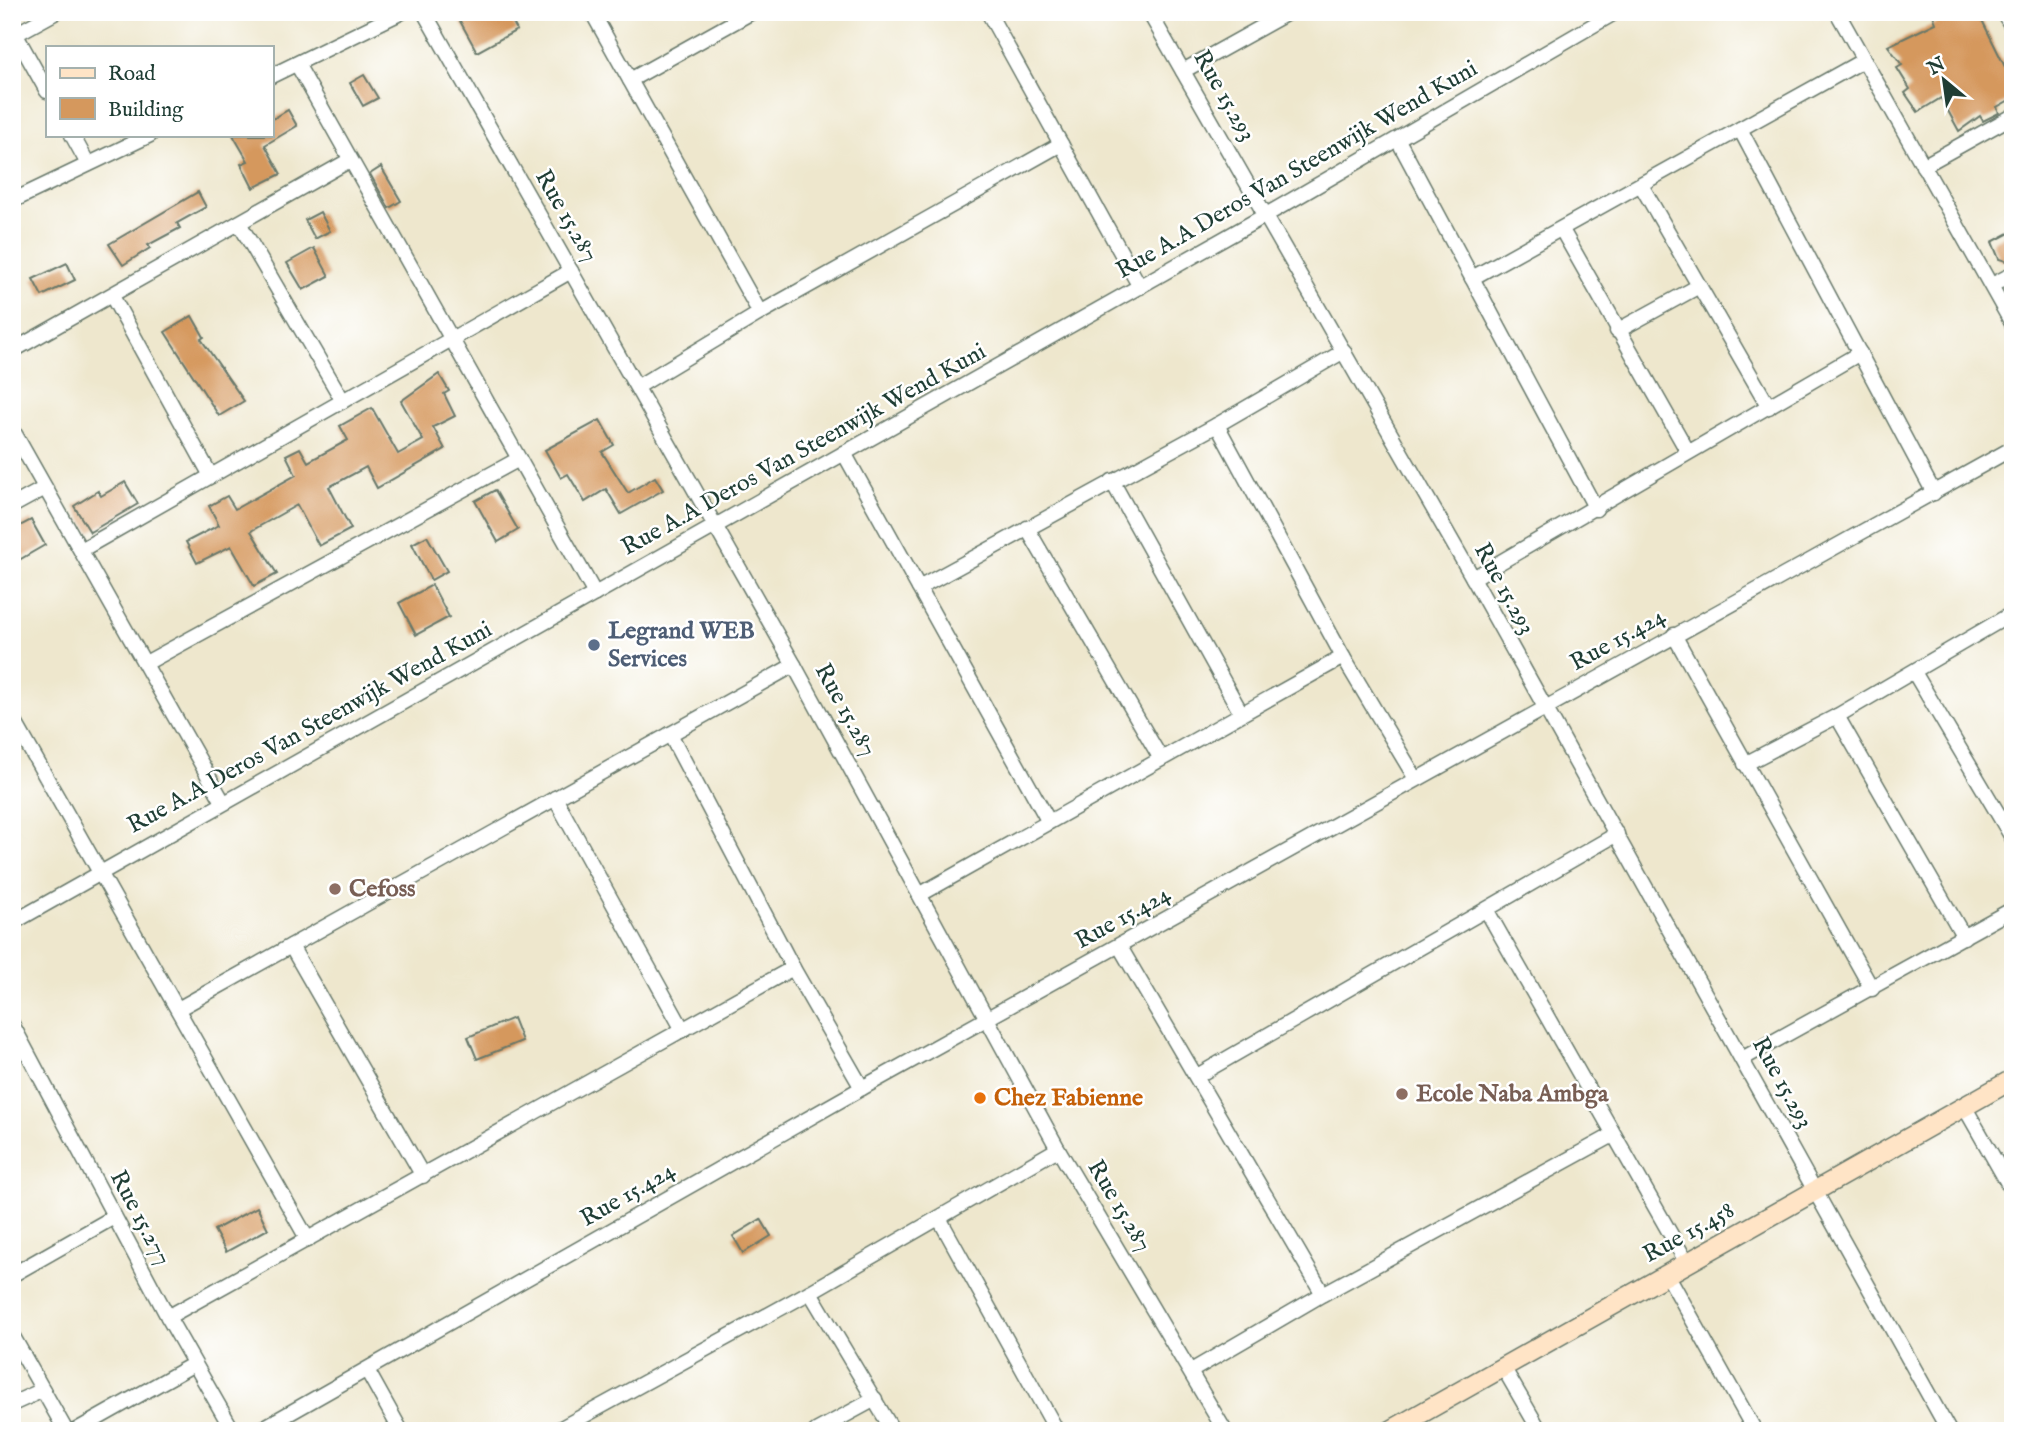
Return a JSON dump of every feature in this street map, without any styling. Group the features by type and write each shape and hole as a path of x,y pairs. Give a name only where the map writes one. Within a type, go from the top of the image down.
{"main road":[{"name":"Rue 15.458","path":"1390,1431 2013,1079"}],"street":[{"path":"46,89 14,31 56,12"},
{"path":"273,75 402,12"},
{"name":"Rue 15.287","path":"424,12 794,665 1058,1149 1225,1431"},
{"path":"592,12 760,313"},
{"path":"630,80 752,12"},
{"path":"988,12 1140,286"},
{"name":"Rue 15.293","path":"1149,12 1473,578 1949,1431"},
{"path":"1183,71 1289,12"},
{"name":"Rue A.A Deros Van Steenwijk Wend Kuni","path":"12,923 1266,215 1616,12"},
{"path":"1837,12 2013,325"},
{"path":"2003,12 2013,28"},
{"path":"1472,278 1864,60"},
{"path":"297,64 595,594"},
{"path":"1923,166 2013,116"},
{"path":"1740,128 1934,493"},
{"path":"73,136 88,164"},
{"path":"12,201 148,136"},
{"path":"1398,140 1596,509"},
{"path":"637,387 760,313 1061,144"},
{"path":"12,351 351,160"},
{"path":"1641,185 1769,407"},
{"path":"239,223 343,401"},
{"path":"1562,230 1688,453"},
{"path":"81,550 571,271"},
{"path":"1992,285 2013,274"},
{"path":"1617,331 1699,286"},
{"path":"112,296 211,476"},
{"path":"919,588 1217,425 1344,351"},
{"path":"1473,578 1596,509 1860,353"},
{"path":"1217,425 1343,657 1416,779"},
{"path":"12,429 223,802"},
{"name":"Rue 15.424","path":"258,1431 862,1088 1120,947 1416,779 2013,448"},
{"path":"844,453 1049,822"},
{"path":"146,663 519,459"},
{"path":"1112,481 1241,713"},
{"path":"12,506 45,488"},
{"path":"1027,528 1161,759"},
{"path":"1745,764 1837,716 2011,618"},
{"path":"1674,635 1872,989"},
{"path":"921,894 1343,657"},
{"path":"178,1009 794,665"},
{"path":"1914,672 2013,839"},
{"path":"1837,716 1964,937"},
{"path":"12,717 308,1240"},
{"path":"670,734 793,968 862,1088"},
{"path":"555,798 684,1030"},
{"path":"1197,1076 1617,834"},
{"path":"1742,1059 2013,909"},
{"path":"1486,911 1687,1263"},
{"path":"291,946 423,1175"},
{"path":"1120,947 1323,1294"},
{"path":"168,1317 793,968"},
{"name":"Rue 15.277","path":"12,1024 168,1317 233,1431"},
{"path":"1964,1106 2013,1192"},
{"path":"1191,1371 1323,1294 1613,1135"},
{"path":"559,1430 810,1292 1058,1149"},
{"path":"12,1275 114,1217"},
{"path":"939,1218 1057,1431"},
{"path":"1667,1274 1755,1431"},
{"path":"810,1292 893,1431"},
{"path":"12,1335 66,1431"},
{"path":"75,1431 194,1364"},
{"path":"1503,1367 1540,1431"},
{"path":"367,1370 401,1431"},
{"path":"12,1404 43,1390"},
{"path":"816,1431 875,1399"}],"building":[{"path":"455,12 507,12 517,30 477,52"},
{"path":"1932,12 1978,12 2013,83 2013,98 1997,107 1999,113 1983,121 1980,116 1959,131 1941,98 1918,112 1905,93 1910,89 1897,68 1902,65 1888,46 1936,23"},
{"path":"364,75 378,98 363,106 350,83"},
{"path":"288,110 297,126 265,145 281,174 253,188 241,164 248,161 234,136 273,136 273,119"},
{"path":"381,167 401,201 389,208 370,174"},
{"path":"198,192 206,207 177,223 180,228 148,245 150,248 123,265 109,244"},
{"path":"320,212 330,231 315,239 305,220"},
{"path":"2013,231 2013,263 1999,259 1992,242"},
{"path":"314,248 329,276 303,290 287,263"},
{"path":"67,263 75,280 42,296 33,279"},
{"path":"192,316 204,337 201,339 244,401 219,416 165,332"},
{"path":"439,374 449,391 444,394 455,416 433,427 445,449 377,488 366,467 329,487 351,529 319,546 297,505 251,531 277,574 254,586 231,546 197,563 186,542 219,525 209,506 227,496 235,509 296,475 286,455 300,448 308,462 348,440 340,426 372,408 398,454 423,440 401,401"},
{"path":"600,420 614,445 602,452 628,493 655,477 663,490 621,514 606,489 585,502 568,474 561,478 545,450"},
{"path":"125,482 138,504 90,532 74,506 98,491 101,496"},
{"path":"495,490 518,530 498,542 475,501"},
{"path":"31,520 45,545 12,564 12,530"},
{"path":"427,536 447,571 431,580 412,544"},
{"path":"432,585 449,617 416,635 399,603"},
{"path":"513,1018 522,1041 477,1059 468,1037"},
{"path":"257,1207 268,1229 226,1252 214,1230"},
{"path":"761,1219 771,1236 743,1253 733,1236"}],"place":[{"name":"Legrand WEB Services","path":"594,645"},
{"name":"Cefoss","path":"335,889"},
{"name":"Ecole Naba Ambga","path":"1402,1094"},
{"name":"Chez Fabienne","path":"980,1098"}]}
